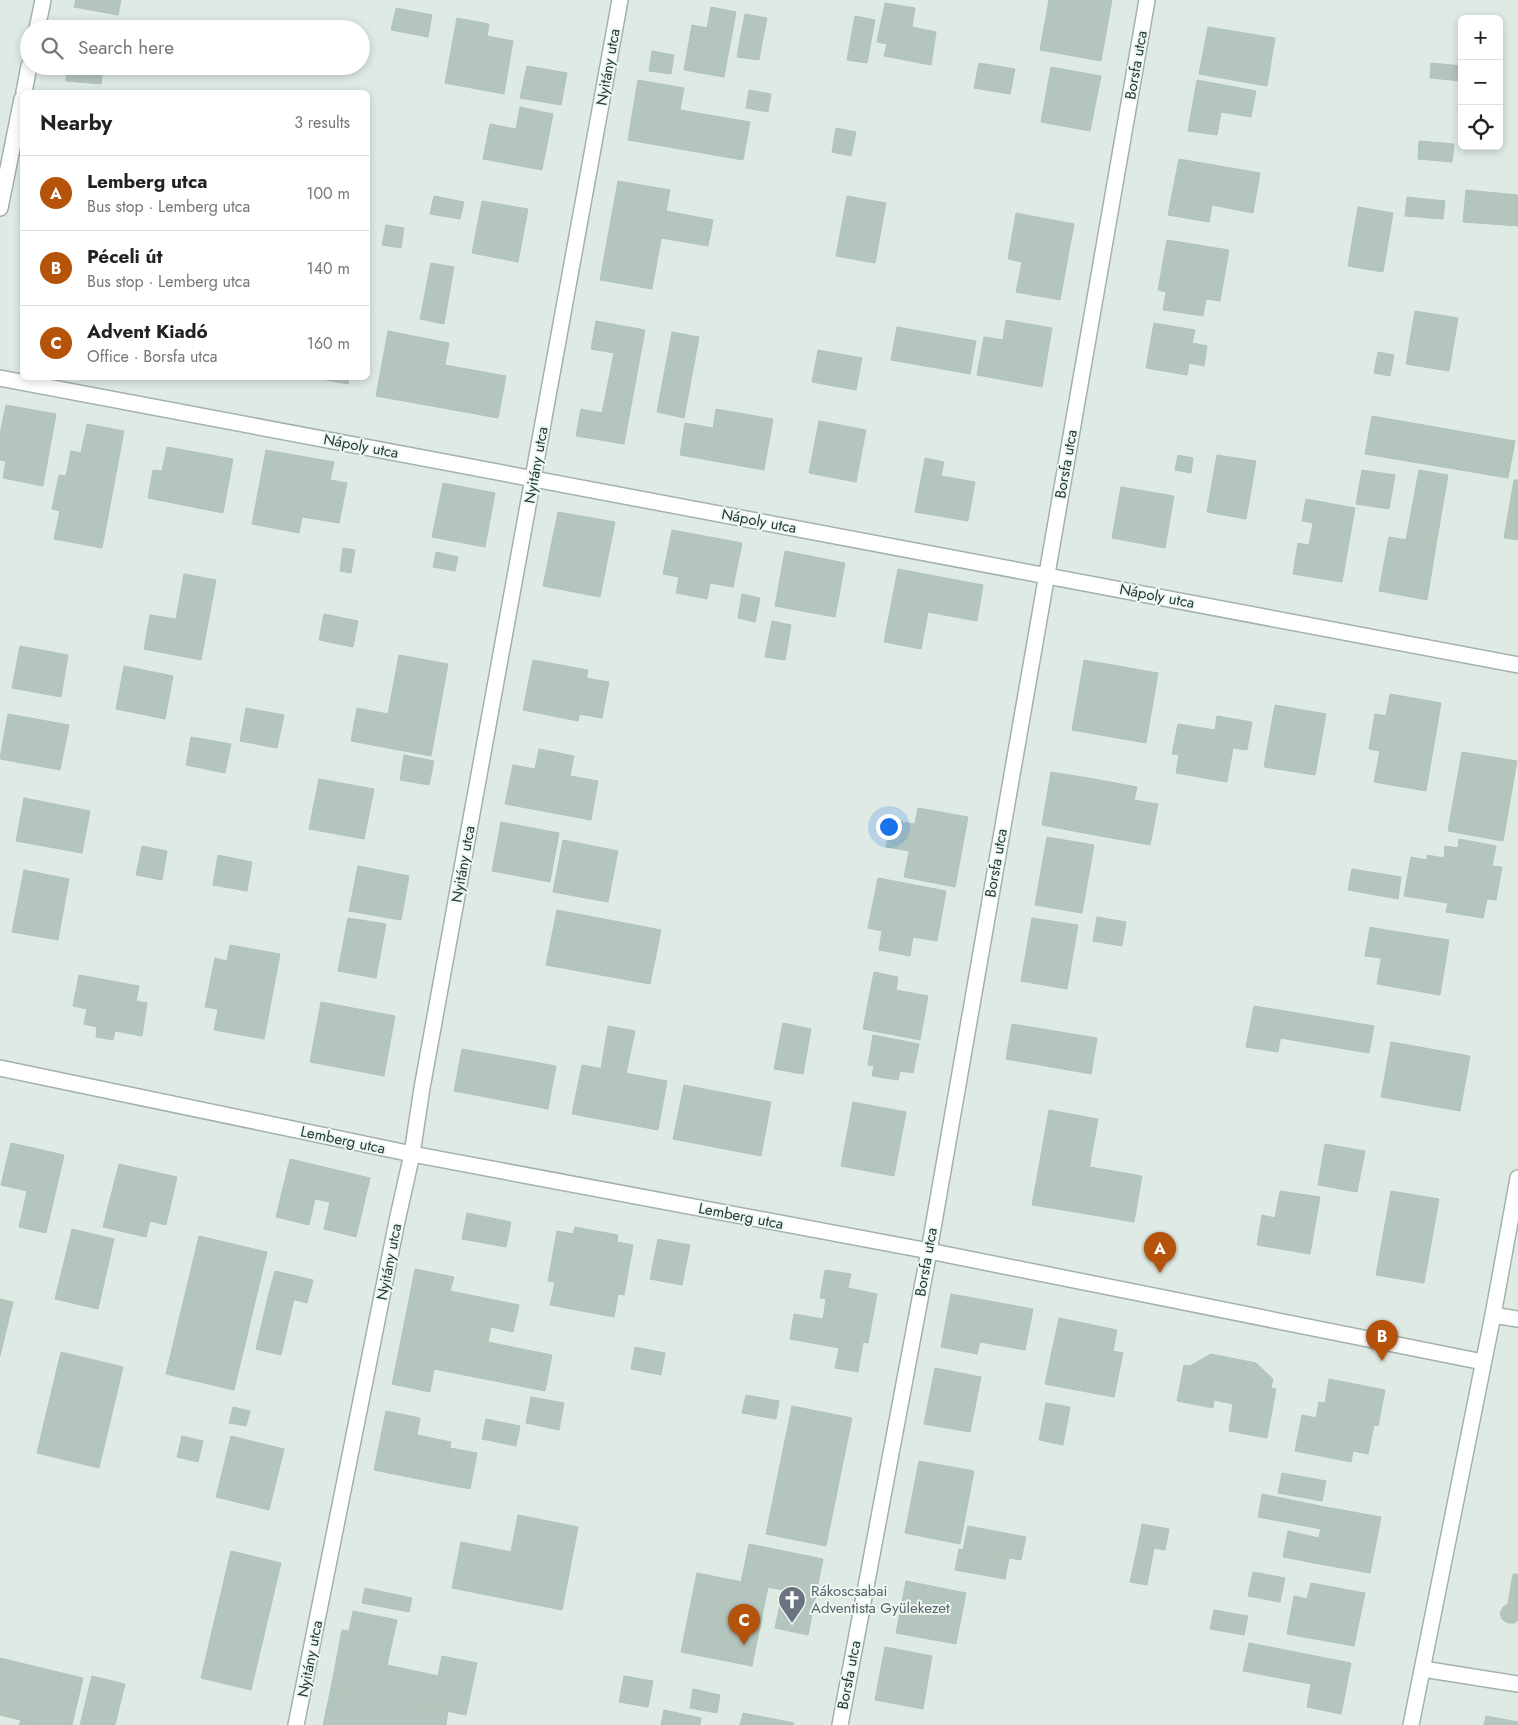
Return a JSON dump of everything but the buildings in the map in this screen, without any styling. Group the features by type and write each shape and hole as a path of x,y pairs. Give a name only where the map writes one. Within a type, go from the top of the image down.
{"street":[{"path":"39,20 43,0"},
{"name":"Nyitány utca","path":"296,1725 397,1220 412,1154 424,1078 620,0"},
{"name":"Borsfa utca","path":"840,1725 929,1251 1147,0"},
{"path":"24,90 27,75"},
{"path":"0,208 20,109"},
{"name":"Nápoly utca","path":"0,378 1518,665"},
{"name":"Lemberg utca","path":"0,1068 412,1154 929,1251 1483,1362"},
{"path":"1411,1725 1493,1315 1518,1178"},
{"path":"1493,1315 1518,1319"},
{"path":"1423,1670 1518,1684"}],"place":[{"name":"Lemberg utca","path":"1160,1273"},
{"name":"Péceli út","path":"1382,1361"},
{"name":"Rákoscsabai Adventista Gyülekezet","path":"792,1624"},
{"name":"Advent Kiadó","path":"744,1645"}]}
